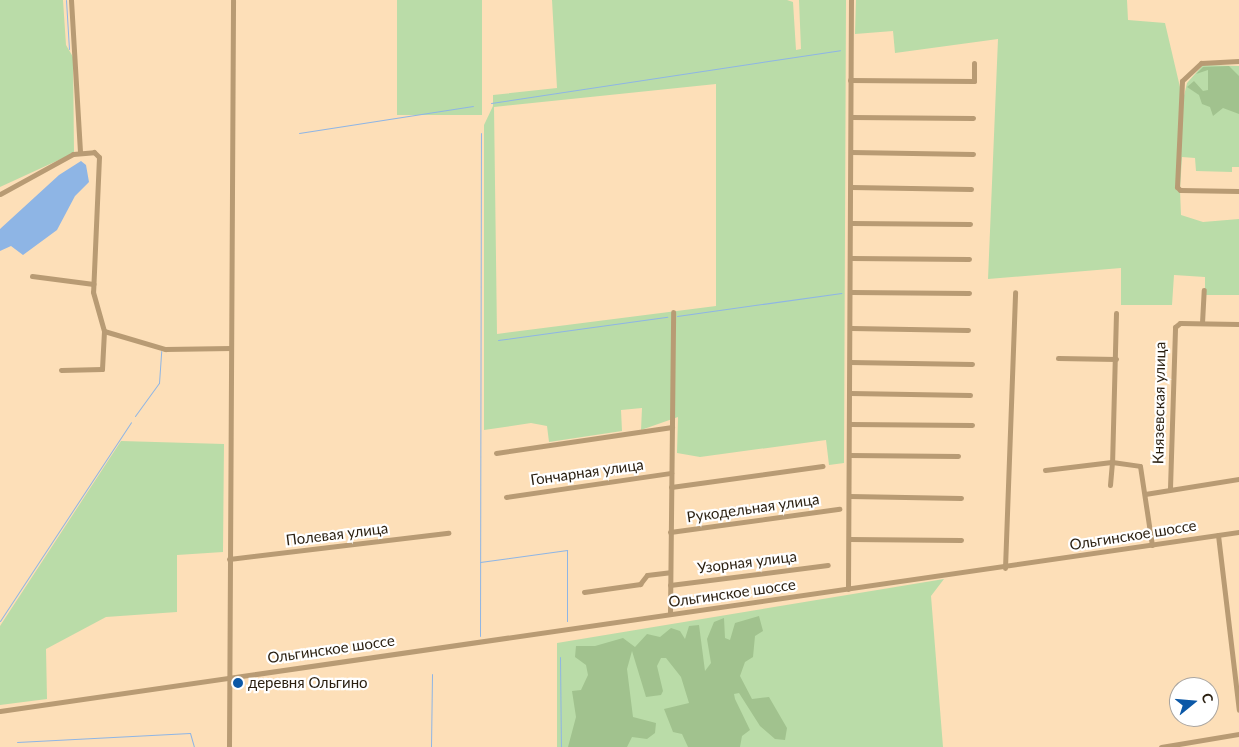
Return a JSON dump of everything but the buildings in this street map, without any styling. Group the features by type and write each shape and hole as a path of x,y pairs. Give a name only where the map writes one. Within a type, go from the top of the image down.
{"street":[{"path":"71,0 80,152"},
{"path":"229,747 233,0"},
{"path":"848,590 852,222 851,0"},
{"path":"1239,61 1195,66 1182,81 1179,91 1177,187 1180,190 1239,191"},
{"path":"850,80 974,81 974,63"},
{"path":"851,117 972,118"},
{"path":"0,194 80,152 94,152 99,157 93,284 104,330 102,369 61,370"},
{"path":"851,152 973,154"},
{"path":"851,187 971,189"},
{"path":"852,222 970,224"},
{"path":"851,258 969,259"},
{"path":"32,276 93,284"},
{"path":"1204,290 1202,323 1239,324"},
{"path":"851,292 969,294"},
{"path":"1005,568 1015,292"},
{"path":"670,614 673,312"},
{"path":"1110,485 1116,359 1116,313"},
{"name":"Князевская улица","path":"1170,488 1173,340 1175,327 1180,323 1202,323"},
{"path":"850,328 968,330"},
{"path":"104,330 165,349 231,348"},
{"path":"1058,358 1116,359"},
{"path":"850,362 972,364"},
{"path":"850,393 970,395"},
{"path":"850,424 972,426"},
{"path":"496,453 672,427"},
{"path":"850,455 958,456"},
{"path":"1045,470 1112,462 1140,466 1152,544"},
{"path":"671,487 823,466"},
{"name":"Гончарная улица","path":"506,497 671,473"},
{"path":"1145,494 1170,488 1239,479"},
{"path":"849,496 961,498"},
{"name":"Рукодельная улица","path":"670,532 839,509"},
{"name":"Полевая улица","path":"229,559 448,532"},
{"name":"Ольгинское шоссе","path":"0,710 229,676 1005,568 1239,532"},
{"path":"1218,535 1239,710"},
{"path":"849,539 960,540"},
{"name":"Узорная улица","path":"670,585 828,564"},
{"path":"584,592 640,584 647,575 670,572"},
{"path":"1161,747 1239,734"}],"green space":[{"path":"0,0 63,0 66,45 73,57 74,153 0,187"},
{"path":"397,0 482,0 482,115 397,115"},
{"path":"552,0 787,0 793,2 796,50 801,49 799,0 846,0 844,463 829,465 826,440 700,457 677,453 678,417 641,430 642,408 621,410 622,431 549,442 547,426 531,423 484,430 484,125 493,106 493,95 557,88","holes":["716,84 716,306 497,334 494,107"]},
{"path":"856,0 1127,0 1128,20 1165,23 1183,100 1187,83 1203,65 1239,66 1239,167 1232,167 1232,172 1196,171 1195,158 1182,157 1180,190 1181,215 1203,222 1239,219 1239,295 1205,295 1205,277 1174,275 1172,305 1121,305 1121,268 988,279 998,39 895,53 893,31 855,34"},
{"path":"1229,66 1239,76 1239,114 1223,108 1213,116 1210,107 1202,104 1199,95 1187,87 1194,81 1203,91 1208,90 1208,70 1196,74 1203,67"},
{"path":"121,441 224,444 223,552 177,555 177,612 106,617 46,649 47,699 0,705 0,626"},
{"path":"944,579 931,596 943,747 557,747 557,643"},
{"path":"759,616 763,631 755,636 753,657 745,662 740,676 752,699 769,697 787,728 785,740 775,739 760,726 739,693 734,694 735,699 750,730 742,736 740,747 688,747 682,734 673,732 664,709 689,703 681,677 666,658 661,658 657,666 663,691 661,695 646,697 632,651 627,669 633,717 656,723 655,733 647,739 632,737 627,747 568,747 576,717 572,691 581,690 588,675 586,665 575,657 576,646 595,646 623,638 635,647 647,634 660,637 671,628 680,631 685,639 689,626 699,625 705,671 711,663 707,639 714,622 724,618 725,638 730,640 735,623"}],"water":[{"path":"81,161 86,165 89,182 75,196 57,230 23,255 11,246 0,251 0,229 59,175"}],"waterway":[{"path":"66,0 69,49"},
{"path":"491,103 840,50"},
{"path":"299,133 473,106"},
{"path":"480,636 481,133"},
{"path":"677,316 841,293"},
{"path":"498,340 667,317"},
{"path":"135,416 159,383 161,351"},
{"path":"0,621 131,422"},
{"path":"480,562 567,550 567,621"},
{"path":"560,657 561,747"},
{"path":"431,747 432,674"},
{"path":"17,742 190,733 194,747"}],"place":[{"name":"деревня Ольгино","path":"238,683"}]}
